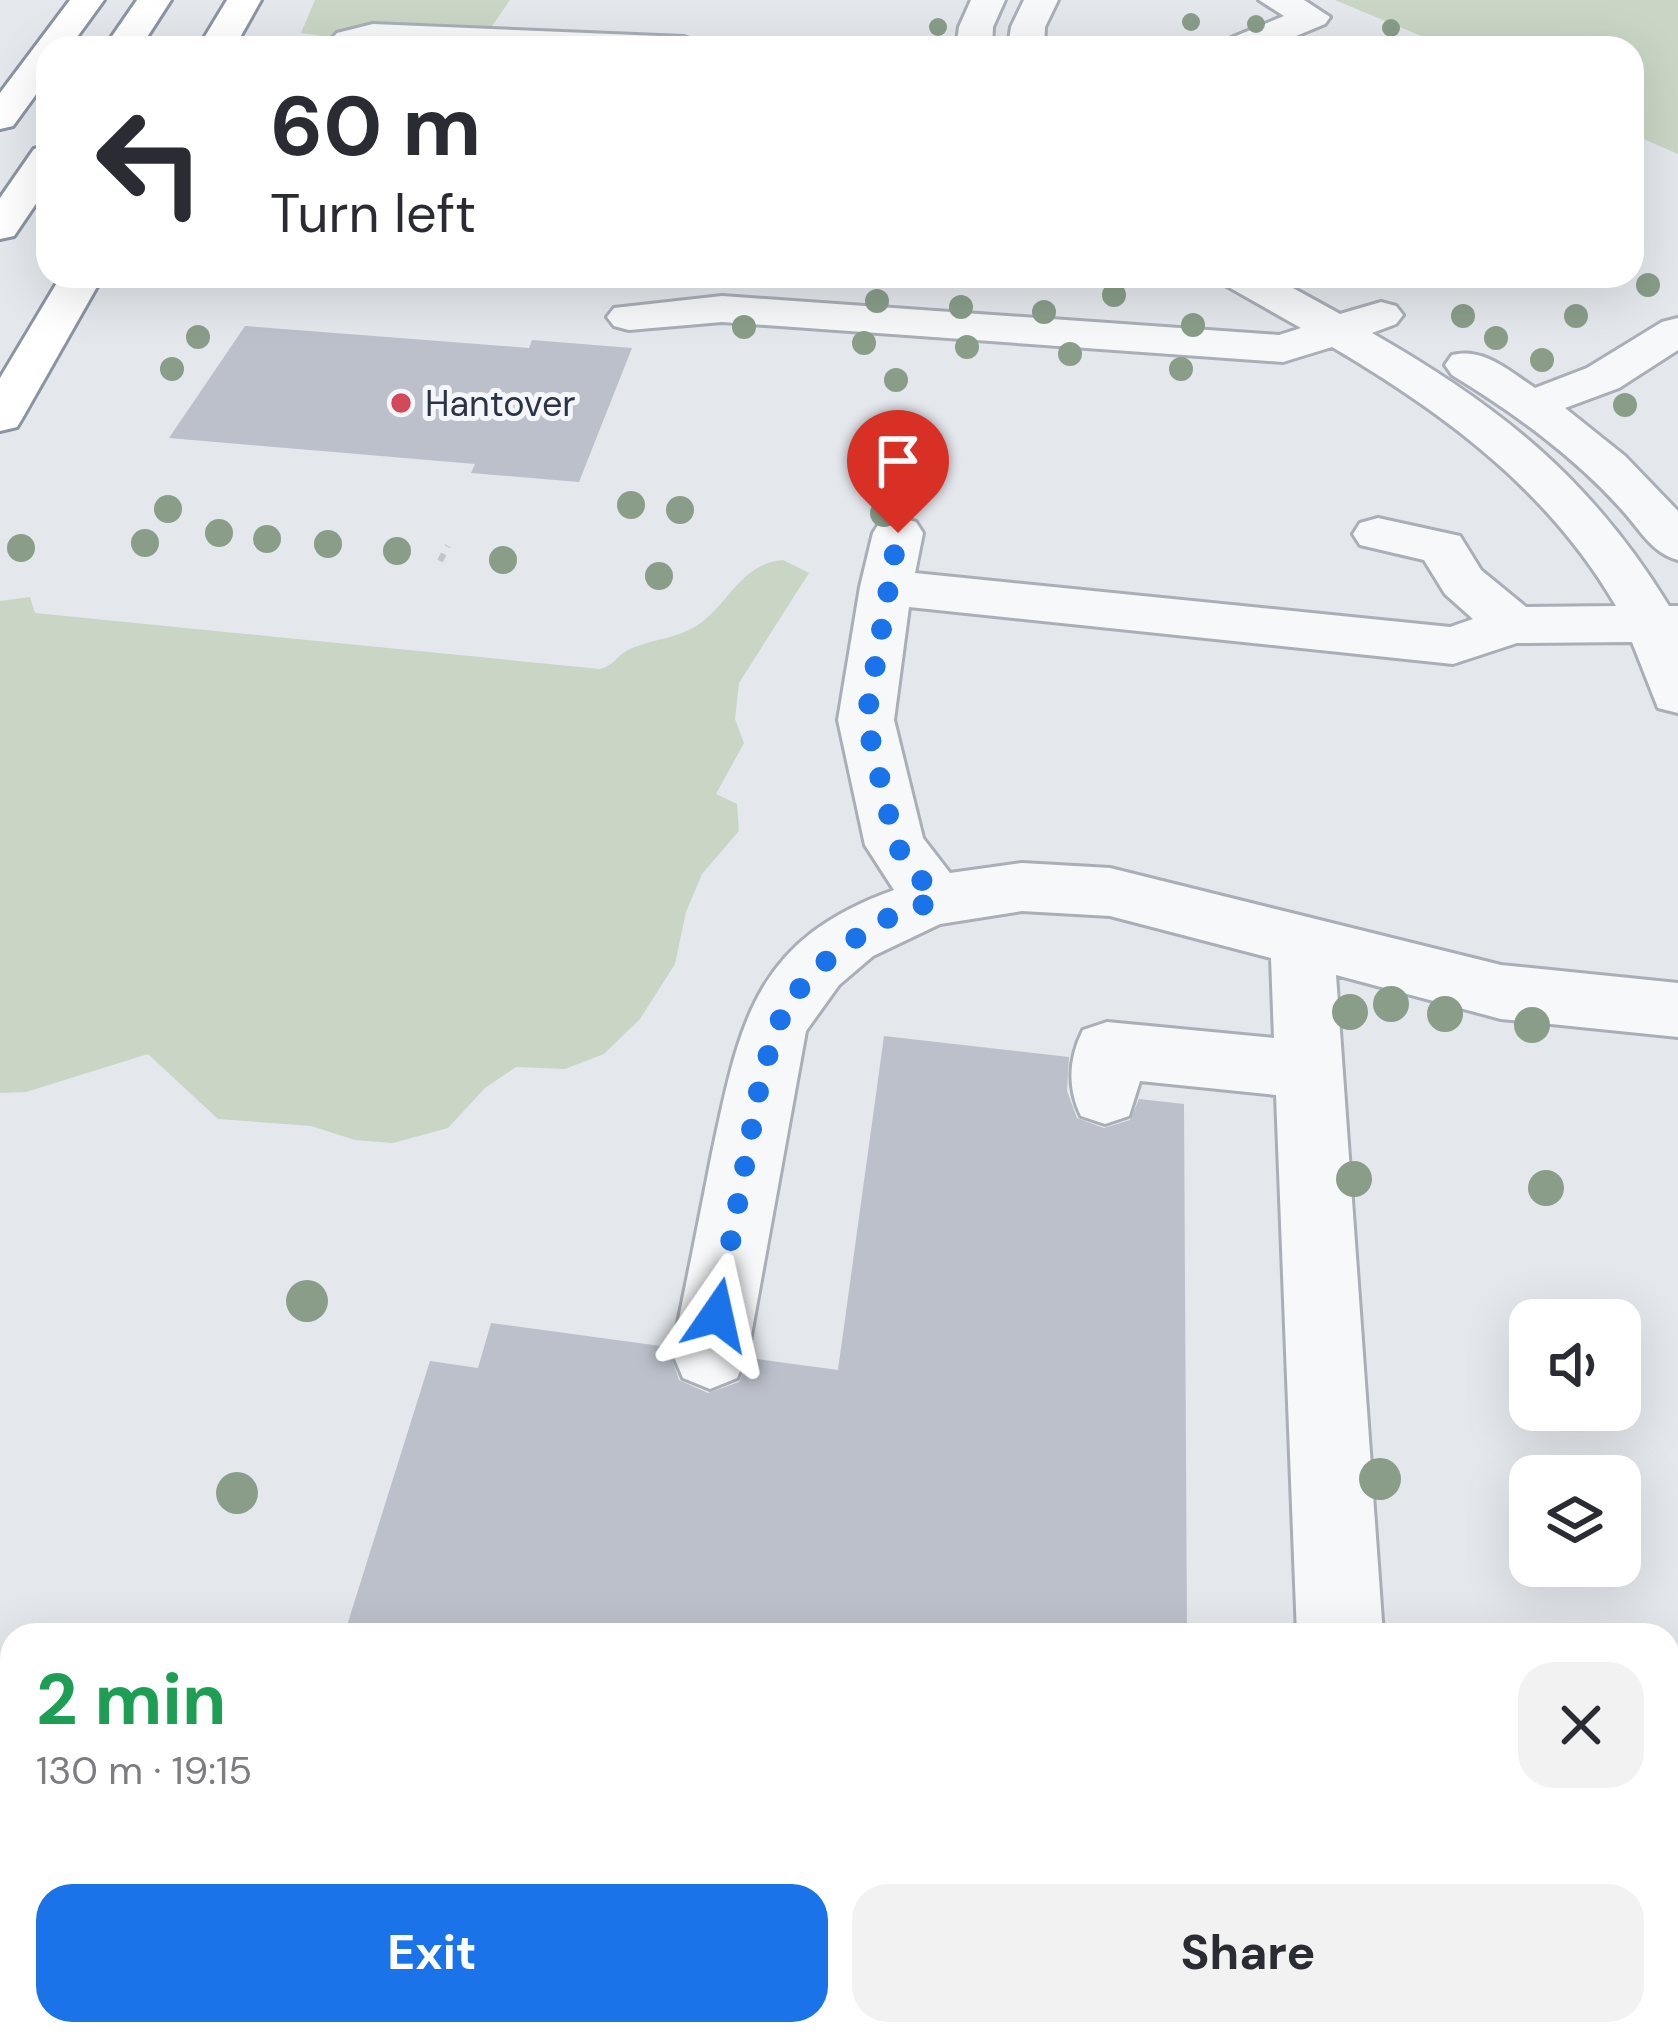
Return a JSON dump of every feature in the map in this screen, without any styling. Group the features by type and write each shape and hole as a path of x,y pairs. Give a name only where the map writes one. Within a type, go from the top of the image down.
{"highway":[{"path":"60,36 87,0"},
{"path":"130,36 154,0"},
{"path":"223,36 244,0"},
{"path":"0,118 36,69"},
{"path":"0,227 36,174"},
{"path":"0,417 75,288"}],"street":[{"path":"975,36 988,0"},
{"path":"1027,36 1041,0"},
{"path":"1266,36 1313,17 1276,0"},
{"path":"365,36 417,36"},
{"path":"1270,288 1359,323 1534,404 1626,483 1678,544"},
{"path":"1324,288 1359,323 1543,473 1664,624 1678,694"},
{"path":"629,317 722,309 1244,349 1282,349 1359,323"},
{"path":"1534,404 1603,378 1678,331"},
{"path":"1603,378 1678,384"},
{"path":"898,533 866,720 896,845 936,900"},
{"path":"1378,534 1442,548 1463,582 1514,625"},
{"path":"886,587 1453,646 1514,625 1664,624"},
{"path":"710,1352 762,1073 786,1003 830,957 878,922 936,900 973,890 1057,884 1110,892 1501,992 1678,1010"},
{"path":"1302,940 1339,1623"},
{"path":"1105,1095 1107,1050 1310,1070"}],"path":[{"path":"440,561 448,546"}],"green space":[{"path":"315,0 510,0 490,29 361,25 331,36 301,33"},
{"path":"1335,0 1678,0 1678,154 1644,139 1644,36 1421,36"},
{"path":"783,560 809,573 739,683 735,719 744,743 716,794 737,804 739,831 702,874 686,912 675,964 640,1019 604,1054 565,1069 516,1067 485,1088 448,1128 393,1143 355,1140 311,1126 218,1119 148,1054 26,1092 0,1093 0,601 30,597 35,613 600,669 630,649 694,628 747,575"}],"building":[{"name":"Hantover","path":"245,326 529,348 532,340 632,348 579,482 471,473 475,464 169,438"},
{"path":"884,1036 1069,1057 1067,1091 1077,1118 1104,1128 1130,1120 1139,1099 1184,1104 1187,1623 348,1623 430,1361 478,1368 491,1323 668,1347 679,1380 708,1393 739,1382 750,1358 838,1370"}],"place":[{"name":"Hantover","path":"401,403"}],"route":[{"path":"717,1315 762,1073 786,1003 830,957 878,922 936,900 896,845 866,720 898,533"}]}
